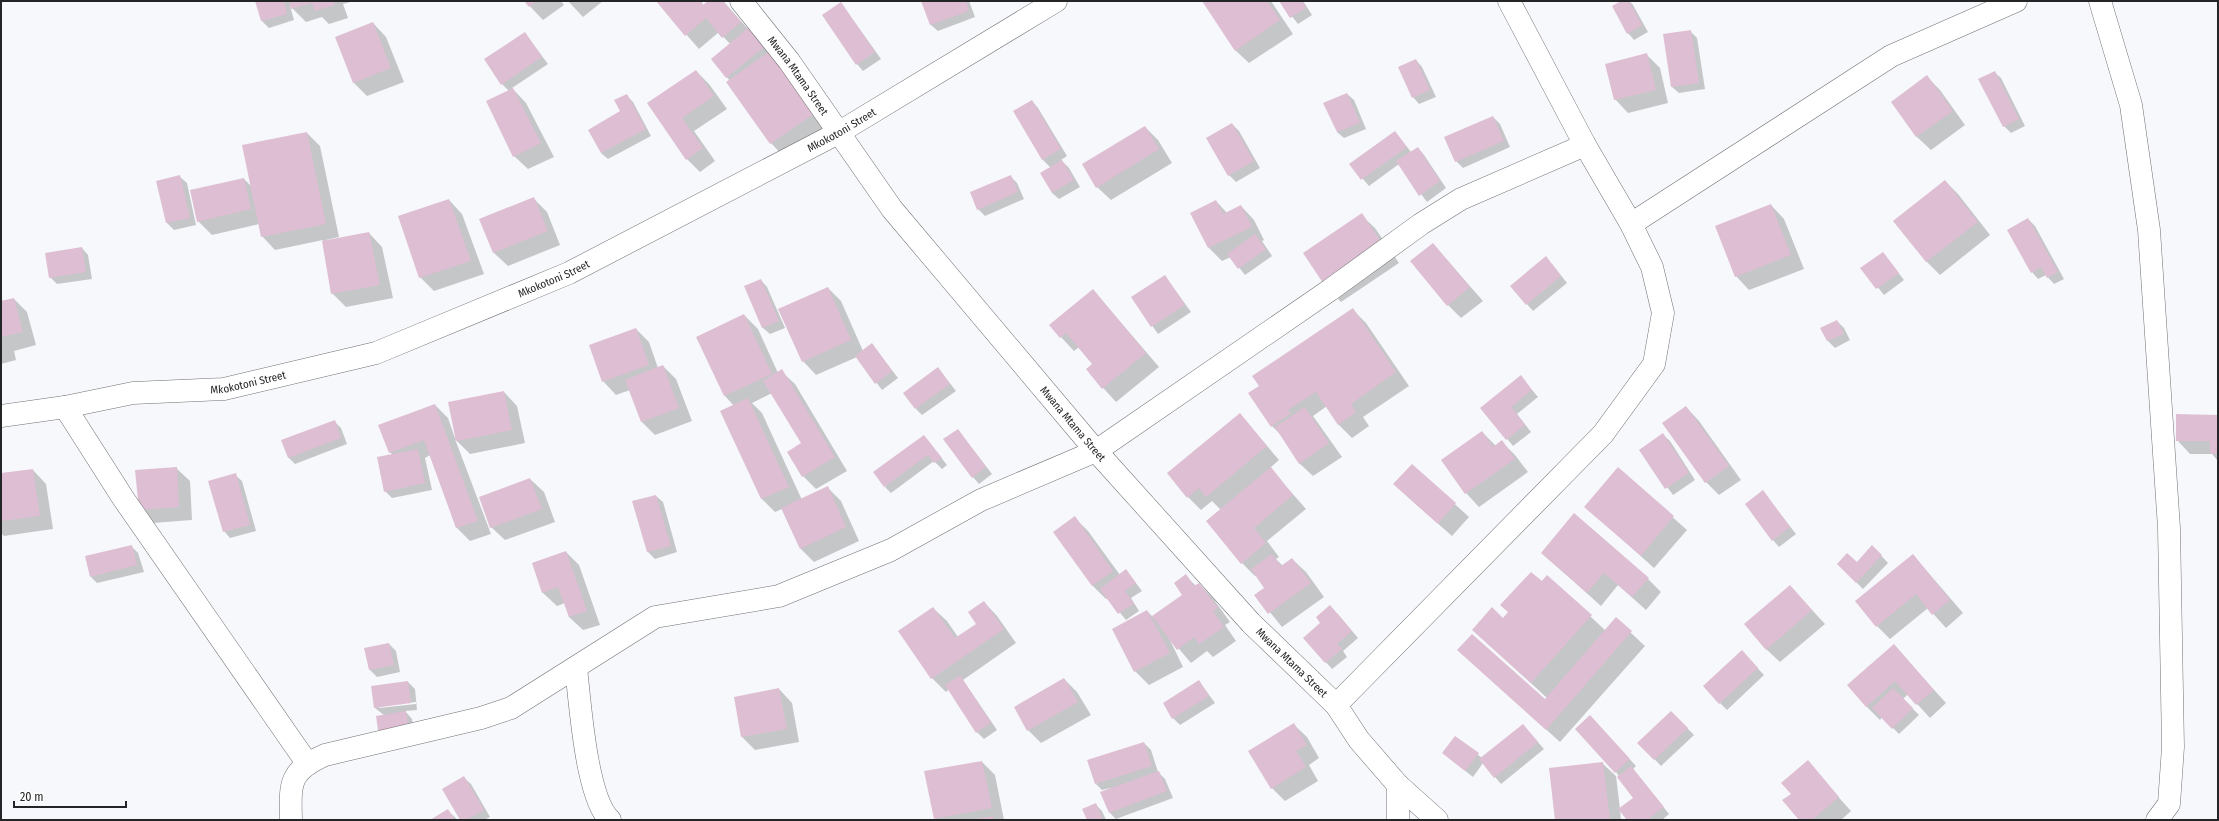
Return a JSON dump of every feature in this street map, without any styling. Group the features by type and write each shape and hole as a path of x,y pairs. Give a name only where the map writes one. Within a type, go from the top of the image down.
{"street":[{"name":"Mwana Mtama Street","path":"741,1 789,61 838,134 892,209 1096,451 1251,623 1336,705 1359,740 1398,785 1437,820"},
{"name":"Mkokotoni Street","path":"1,416 65,407 133,393 224,389 376,353 569,273 838,134 1056,1"},
{"path":"1336,705 1603,434 1654,364 1663,313 1652,267 1631,224 1585,145 1509,1"},
{"path":"1631,224 1890,56 2016,1"},
{"path":"2100,1 2131,105 2149,230 2169,528 2173,747 2169,804 2157,820"},
{"path":"291,820 290,788 296,775 307,763 325,755 481,718 511,708 655,617 779,596 892,550 981,500 1096,451 1330,290 1428,219 1461,199 1585,145"},
{"path":"65,407 123,498 307,763"},
{"path":"576,668 584,731 595,791 610,820"},
{"path":"1398,785 1398,820"}],"building":[{"path":"255,1 284,1 287,14 261,21"},
{"path":"289,1 334,1 335,5 315,11 312,3 291,9"},
{"path":"524,1 537,1 529,7"},
{"path":"656,1 700,1 703,5 708,1 723,1 741,22 722,38 706,18 685,36"},
{"path":"921,1 966,1 969,11 930,25"},
{"path":"1202,1 1267,1 1280,20 1235,51"},
{"path":"1279,1 1302,1 1306,8 1290,18"},
{"path":"1621,1 1629,1 1642,25 1627,34 1612,6"},
{"path":"841,2 875,52 856,65 822,15"},
{"path":"373,22 391,68 353,83 335,37"},
{"path":"753,24 769,43 726,78 711,59"},
{"path":"1691,30 1699,83 1671,87 1663,34"},
{"path":"525,32 542,57 501,85 484,59"},
{"path":"770,51 815,113 770,144 726,82"},
{"path":"1647,53 1656,90 1614,100 1605,64"},
{"path":"1416,59 1430,90 1412,98 1398,67"},
{"path":"696,70 714,96 682,118 703,148 686,160 647,103"},
{"path":"1995,71 2019,119 2003,127 1978,79"},
{"path":"1927,75 1953,111 1916,137 1891,102"},
{"path":"513,88 541,143 513,157 486,101"},
{"path":"1347,93 1360,123 1337,132 1323,103"},
{"path":"627,94 646,129 601,153 588,130 620,111 614,100"},
{"path":"1032,100 1061,149 1042,160 1013,111"},
{"path":"1493,116 1504,141 1455,162 1444,137"},
{"path":"1232,123 1254,161 1228,176 1206,138"},
{"path":"1145,126 1159,149 1096,188 1082,164"},
{"path":"1395,131 1407,147 1361,180 1349,164"},
{"path":"307,132 326,224 261,237 242,145"},
{"path":"1418,147 1440,181 1419,196 1396,161"},
{"path":"1062,160 1074,180 1052,193 1040,173"},
{"path":"180,175 190,218 166,223 156,181"},
{"path":"1011,175 1018,192 977,210 970,192"},
{"path":"244,178 251,209 197,222 190,190"},
{"path":"1945,180 1978,222 1926,262 1893,221"},
{"path":"534,197 548,231 493,253 479,219"},
{"path":"449,199 471,261 419,278 398,216"},
{"path":"1216,200 1223,214 1241,205 1252,227 1208,248 1190,213"},
{"path":"1771,204 1791,255 1735,277 1715,226"},
{"path":"1362,213 1386,250 1327,289 1303,253"},
{"path":"2028,218 2058,272 2047,278 2041,267 2031,273 2007,230"},
{"path":"369,232 380,285 331,294 322,241"},
{"path":"1255,234 1266,249 1238,269 1227,254"},
{"path":"1433,243 1470,287 1447,306 1410,261"},
{"path":"82,247 86,272 49,278 45,253"},
{"path":"1883,252 1899,273 1876,289 1860,268"},
{"path":"1546,256 1561,276 1526,305 1510,286"},
{"path":"1165,275 1185,305 1151,327 1131,297"},
{"path":"761,279 779,321 762,328 744,286"},
{"path":"828,287 851,340 802,362 778,309"},
{"path":"1093,289 1146,353 1102,389 1086,369 1092,364 1066,333 1060,338 1049,325"},
{"path":"14,298 23,332 1,337 1,301"},
{"path":"1353,308 1396,372 1351,404 1356,412 1338,425 1316,392 1288,410 1291,413 1271,427 1248,393 1259,386 1252,376"},
{"path":"744,314 772,374 724,396 696,337"},
{"path":"1837,320 1844,334 1827,341 1820,328"},
{"path":"636,328 649,365 602,382 589,345"},
{"path":"872,343 892,371 875,384 855,356"},
{"path":"663,365 679,408 641,422 625,380"},
{"path":"938,367 950,384 915,409 903,393"},
{"path":"782,369 835,457 802,477 787,452 801,443 763,381"},
{"path":"1521,375 1532,390 1511,407 1525,425 1506,440 1480,408"},
{"path":"504,391 512,430 456,441 448,402"},
{"path":"748,398 789,487 761,499 720,411"},
{"path":"435,404 478,521 456,528 424,440 389,453 378,425"},
{"path":"1686,406 1729,466 1705,483 1662,423"},
{"path":"1305,407 1329,443 1299,464 1275,427"},
{"path":"1240,413 1267,446 1206,497 1199,488 1187,498 1167,473"},
{"path":"2176,414 2218,415 2218,454 2210,454 2210,441 2176,441"},
{"path":"335,420 341,438 288,458 281,440"},
{"path":"958,429 986,467 972,478 943,439"},
{"path":"1482,431 1493,447 1502,440 1515,459 1465,494 1441,460"},
{"path":"1663,433 1689,473 1665,489 1639,450"},
{"path":"924,435 942,458 934,463 928,455 884,487 873,472"},
{"path":"418,449 425,483 384,492 377,457"},
{"path":"1412,464 1456,503 1438,524 1393,484"},
{"path":"177,467 179,507 139,510 135,470"},
{"path":"1271,467 1293,495 1254,528 1266,543 1241,564 1206,521"},
{"path":"1618,467 1674,516 1641,556 1584,507"},
{"path":"33,469 40,516 1,521 1,473"},
{"path":"236,473 250,525 223,532 208,481"},
{"path":"530,478 542,509 490,528 479,497"},
{"path":"828,486 846,527 800,549 781,508"},
{"path":"1763,490 1790,527 1772,541 1745,504"},
{"path":"656,495 671,546 647,552 632,501"},
{"path":"1574,513 1649,578 1632,597 1604,573 1587,593 1541,553"},
{"path":"1075,516 1113,571 1092,586 1053,532"},
{"path":"132,545 137,565 90,577 85,556"},
{"path":"1872,545 1882,555 1856,583 1837,564 1847,553 1857,562"},
{"path":"566,551 587,611 569,617 558,587 542,593 532,563"},
{"path":"1272,554 1281,566 1292,558 1311,583 1268,614 1254,595 1264,588 1251,569"},
{"path":"1913,554 1950,600 1932,615 1916,594 1876,627 1855,601"},
{"path":"1126,569 1136,583 1125,591 1134,604 1118,614 1100,589"},
{"path":"1531,572 1542,581 1547,575 1592,615 1531,683 1472,630 1492,607 1503,618 1508,612 1500,605"},
{"path":"1186,574 1194,586 1199,583 1218,608 1213,611 1224,627 1199,644 1194,637 1177,650 1152,616 1182,595 1174,583"},
{"path":"1790,585 1812,610 1766,650 1744,624"},
{"path":"984,601 1004,629 931,679 898,631 933,607 955,638 976,624 968,612"},
{"path":"1330,605 1352,631 1337,644 1342,649 1325,663 1303,638 1320,623 1316,617"},
{"path":"1147,610 1170,653 1134,672 1112,629"},
{"path":"1616,617 1632,631 1546,730 1457,650 1472,634 1545,699"},
{"path":"389,643 394,665 369,670 364,648"},
{"path":"1894,644 1934,690 1916,705 1895,681 1866,707 1847,685"},
{"path":"1742,650 1758,668 1719,704 1703,686"},
{"path":"960,675 991,723 976,733 945,685"},
{"path":"1064,678 1078,702 1027,731 1014,707"},
{"path":"1199,680 1209,696 1172,719 1163,703"},
{"path":"408,681 411,703 374,708 371,686"},
{"path":"779,688 787,729 741,737 734,697"},
{"path":"1893,688 1913,708 1892,729 1872,708"},
{"path":"406,711 409,734 379,737 376,716"},
{"path":"1671,711 1688,728 1654,760 1637,743"},
{"path":"1590,715 1630,759 1615,773 1575,729"},
{"path":"1294,723 1307,745 1296,751 1306,767 1271,789 1248,751"},
{"path":"1523,724 1538,742 1494,778 1479,759"},
{"path":"1455,736 1479,753 1465,771 1442,753"},
{"path":"1144,742 1152,766 1095,784 1087,760"},
{"path":"1808,760 1839,797 1812,820 1799,820 1782,800 1791,794 1781,783"},
{"path":"982,761 992,808 934,819 924,771"},
{"path":"1603,762 1610,820 1555,820 1549,768"},
{"path":"1631,766 1664,807 1647,820 1627,820 1618,809 1633,798 1617,777"},
{"path":"1159,771 1167,791 1109,813 1100,792"},
{"path":"464,776 484,810 466,820 460,820 442,789"},
{"path":"1096,803 1103,820 1087,820 1082,809"},
{"path":"448,809 455,820 430,820"},
{"path":"993,816 993,820 975,820 975,819"}]}
